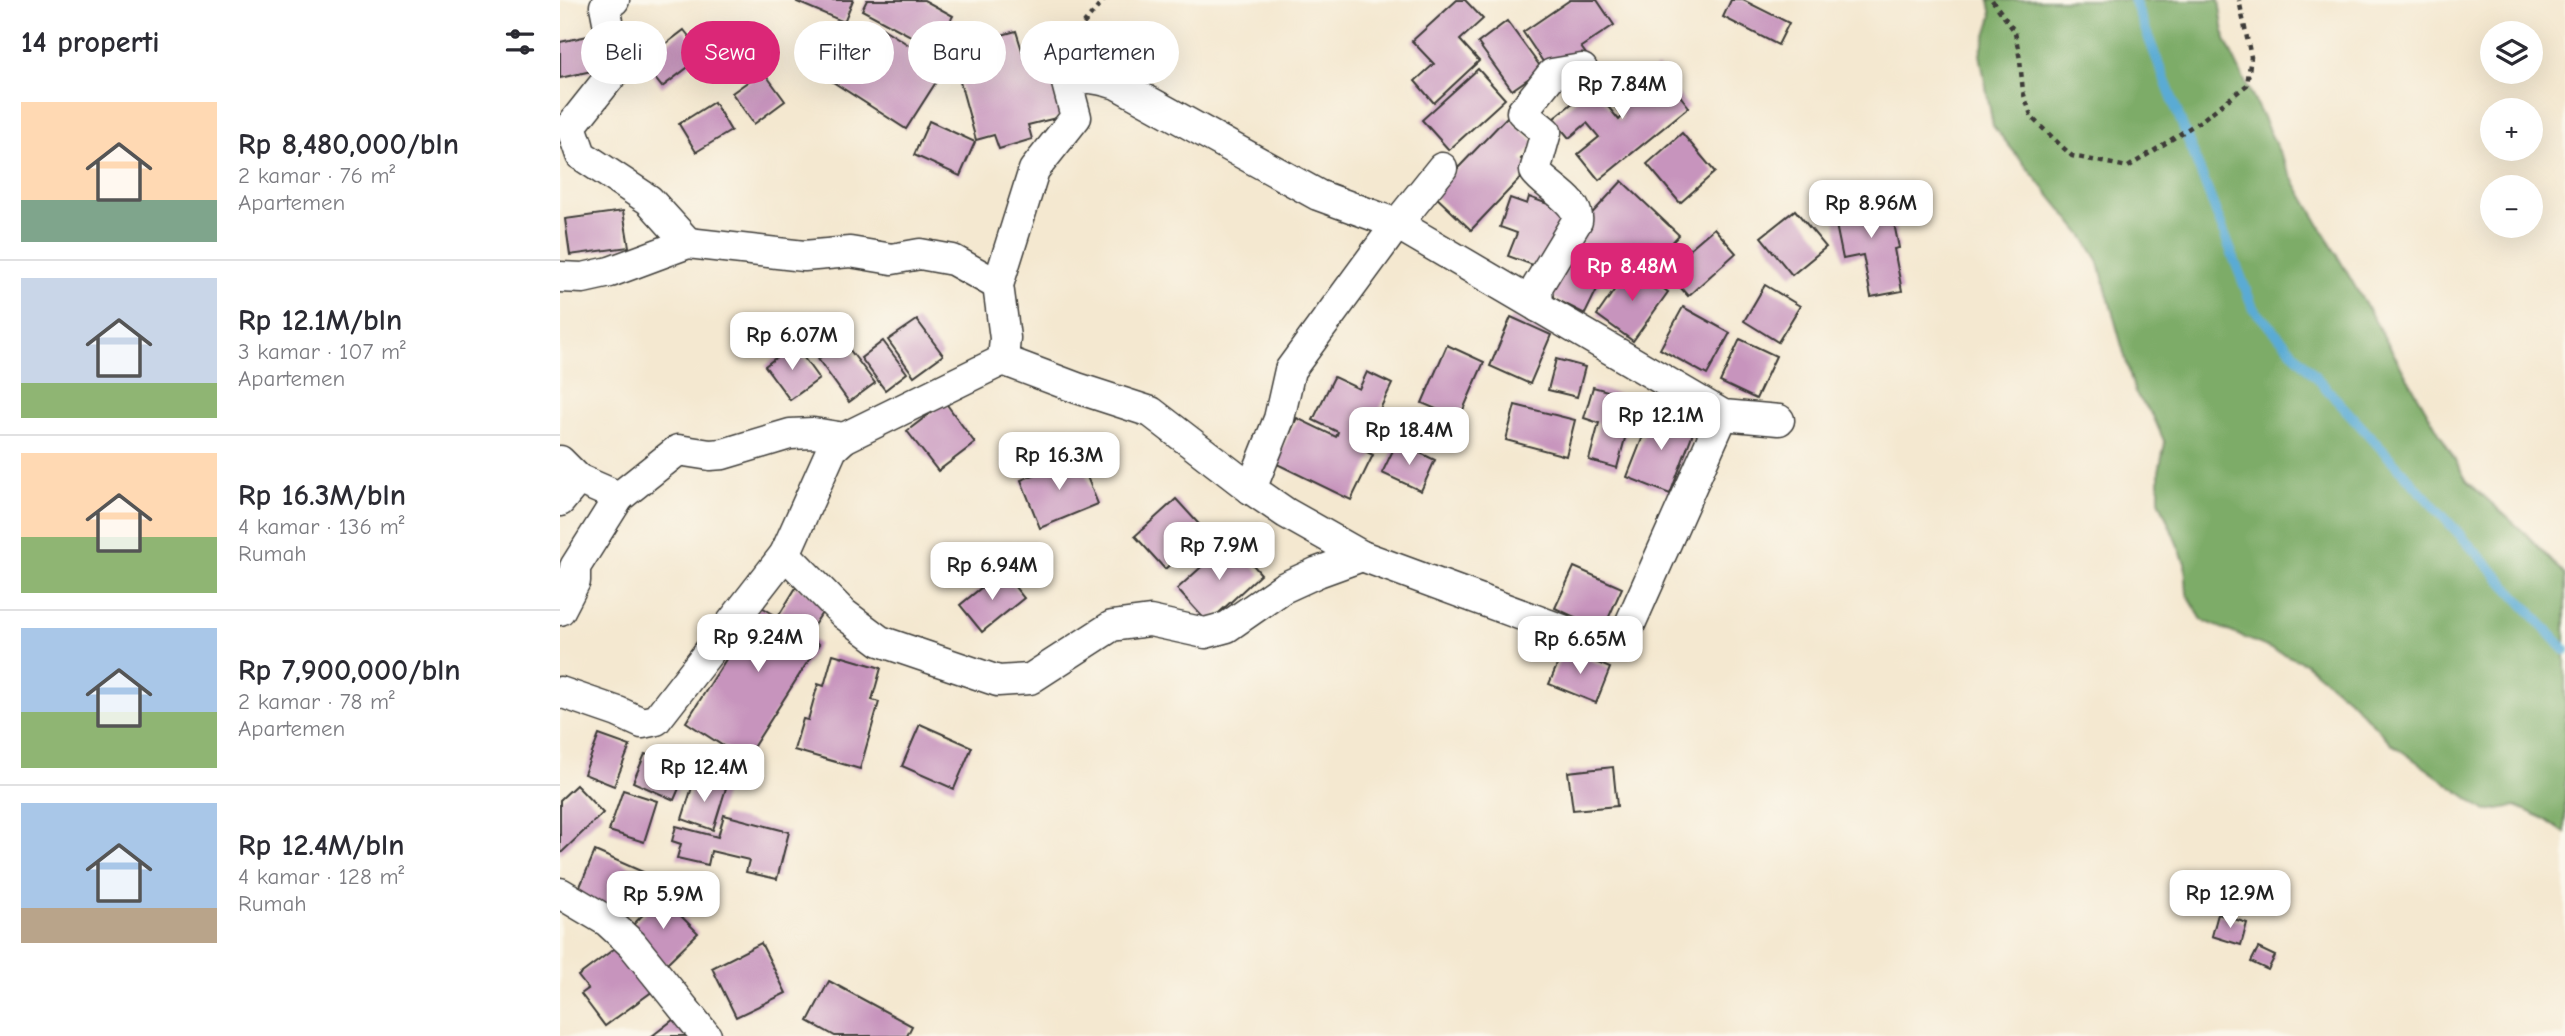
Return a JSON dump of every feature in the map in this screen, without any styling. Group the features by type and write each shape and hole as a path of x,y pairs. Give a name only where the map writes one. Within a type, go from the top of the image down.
{"street":[{"path":"614,0 605,6 617,68 571,126 578,149 581,155 649,200 688,243"},
{"path":"1538,307 1537,287 1577,221 1578,214 1576,208 1550,184 1542,181 1535,171 1546,132 1522,112 1552,74 1582,69"},
{"path":"1003,360 1005,338 999,285 1034,170 1076,117 1067,84"},
{"path":"1117,84 1318,195 1397,224 1723,415 1779,421"},
{"path":"1251,489 1279,419 1290,370 1397,224 1442,168"},
{"path":"560,277 583,278 610,272 688,243 804,256 850,252 892,259 920,254 953,260 999,285"},
{"path":"560,692 642,723 656,720 785,554 832,449 844,438 1003,360 1151,412 1286,513 1362,556 1561,631 1587,639 1610,642 1626,633 1723,415"},
{"path":"560,610 575,581 575,567 619,497 678,450 710,455 723,454 790,434 813,433 844,438"},
{"path":"566,480 619,497"},
{"path":"785,554 844,614 880,641 998,681 1030,680 1112,626 1150,621 1205,633 1227,627 1283,588 1362,556"},
{"path":"560,894 607,920 632,944 706,1036"}],"path":[{"path":"1085,21 1104,0"},
{"path":"1992,0 2015,32 2023,92 2032,118 2050,138 2072,156 2128,167 2202,120 2247,85 2251,57 2239,0"}],"green space":[{"path":"1989,0 2219,0 2225,40 2288,170 2467,481 2526,534 2565,575 2565,833 2543,818 2516,806 2486,811 2392,744 2353,703 2305,663 2202,620 2187,594 2185,563 2159,500 2159,471 2165,443 2153,416 2135,393 2098,260 2083,236 1993,126 1980,54 1992,16"}],"building":[{"path":"798,0 853,0 844,21 797,2"},
{"path":"867,0 924,0 953,16 950,21 908,21 908,35 894,27 894,21 883,21 862,10"},
{"path":"1457,0 1465,0 1483,19 1460,40 1479,61 1434,103 1415,81 1434,64 1412,41"},
{"path":"1570,0 1597,0 1614,25 1581,47 1586,54 1562,70 1548,69 1523,32"},
{"path":"1731,0 1743,0 1789,23 1778,45 1723,17"},
{"path":"1507,21 1542,69 1512,90 1478,43"},
{"path":"1016,31 1020,44 1020,84 1055,84 1064,116 1028,125 1032,139 999,149 994,135 976,140 961,84 1006,84 1006,34"},
{"path":"681,32 681,73 667,83 667,43"},
{"path":"894,36 908,44 908,84 935,84 906,129 836,84 894,84"},
{"path":"581,37 581,73 560,78 560,42"},
{"path":"1657,67 1689,107 1599,180 1578,154 1599,137 1587,123 1569,138 1553,119 1592,87 1619,120 1623,116 1613,104"},
{"path":"1478,69 1505,99 1449,150 1422,120"},
{"path":"745,84 773,84 785,101 754,124 732,93"},
{"path":"714,102 731,131 696,152 679,124"},
{"path":"1507,117 1535,143 1521,159 1530,168 1471,230 1433,194"},
{"path":"929,121 975,142 960,176 914,155"},
{"path":"1682,133 1715,172 1680,203 1647,164"},
{"path":"1622,181 1679,235 1655,261 1633,241 1609,267 1573,234"},
{"path":"1888,194 1899,248 1894,249 1902,291 1871,297 1863,255 1843,259 1832,205"},
{"path":"1529,197 1564,210 1544,269 1508,256 1517,233 1500,227 1510,198 1527,204"},
{"path":"1795,210 1826,247 1792,275 1761,237"},
{"path":"623,211 629,247 570,255 565,219"},
{"path":"1714,228 1736,253 1688,296 1665,270"},
{"path":"1566,258 1603,277 1585,314 1548,295"},
{"path":"1631,266 1668,292 1633,341 1597,315"},
{"path":"1765,285 1800,306 1778,342 1744,321"},
{"path":"1683,307 1730,333 1707,375 1660,349"},
{"path":"1511,317 1551,335 1530,384 1490,366"},
{"path":"917,320 943,355 914,376 888,340"},
{"path":"1740,339 1776,356 1756,399 1720,382"},
{"path":"843,341 875,383 849,402 818,359"},
{"path":"883,341 907,373 885,390 861,358"},
{"path":"794,344 819,379 790,400 765,366"},
{"path":"1447,345 1484,362 1459,419 1422,403"},
{"path":"1556,359 1585,367 1577,397 1548,390"},
{"path":"1367,372 1392,384 1361,449 1373,455 1351,500 1275,463 1297,418 1336,437 1338,432 1313,420 1334,377 1359,389"},
{"path":"1593,387 1644,401 1636,433 1627,431 1617,468 1589,460 1599,423 1584,418"},
{"path":"945,402 975,443 938,471 907,431"},
{"path":"1515,405 1575,420 1566,456 1506,440"},
{"path":"1653,411 1695,427 1670,494 1627,477"},
{"path":"1397,442 1435,460 1421,491 1382,473"},
{"path":"1079,457 1098,504 1040,528 1021,480"},
{"path":"1176,499 1206,532 1165,569 1135,536"},
{"path":"1231,540 1261,574 1208,623 1177,589"},
{"path":"1574,567 1622,588 1603,630 1555,608"},
{"path":"1002,571 1024,598 982,632 960,605"},
{"path":"797,586 827,605 807,636 819,644 745,760 686,722 760,606 778,617"},
{"path":"1564,649 1610,668 1596,703 1549,684"},
{"path":"833,654 881,668 872,700 879,702 860,769 794,750 803,719 808,720 818,684 824,686"},
{"path":"920,724 972,747 954,789 902,766"},
{"path":"599,735 630,746 614,786 584,774"},
{"path":"645,754 686,772 674,800 633,782"},
{"path":"1613,767 1617,806 1573,810 1568,772"},
{"path":"695,778 726,788 713,830 682,819"},
{"path":"576,785 603,813 560,854 560,800"},
{"path":"623,790 657,801 644,842 609,831"},
{"path":"724,815 789,832 777,879 746,872 749,860 711,851 708,865 677,858 681,844 672,841 676,826 718,837"},
{"path":"595,851 643,872 623,917 576,896"},
{"path":"661,896 698,933 665,965 629,929"},
{"path":"2218,914 2247,923 2241,945 2212,936"},
{"path":"761,943 786,993 736,1017 712,968"},
{"path":"618,946 657,988 605,1026 581,994 588,989 578,976"},
{"path":"2258,948 2275,956 2268,970 2251,962"},
{"path":"829,981 912,1026 907,1036 835,1036 808,1021"},
{"path":"678,1016 693,1036 652,1036"}],"waterway":[{"path":"2134,0 2253,308 2565,650"}]}
